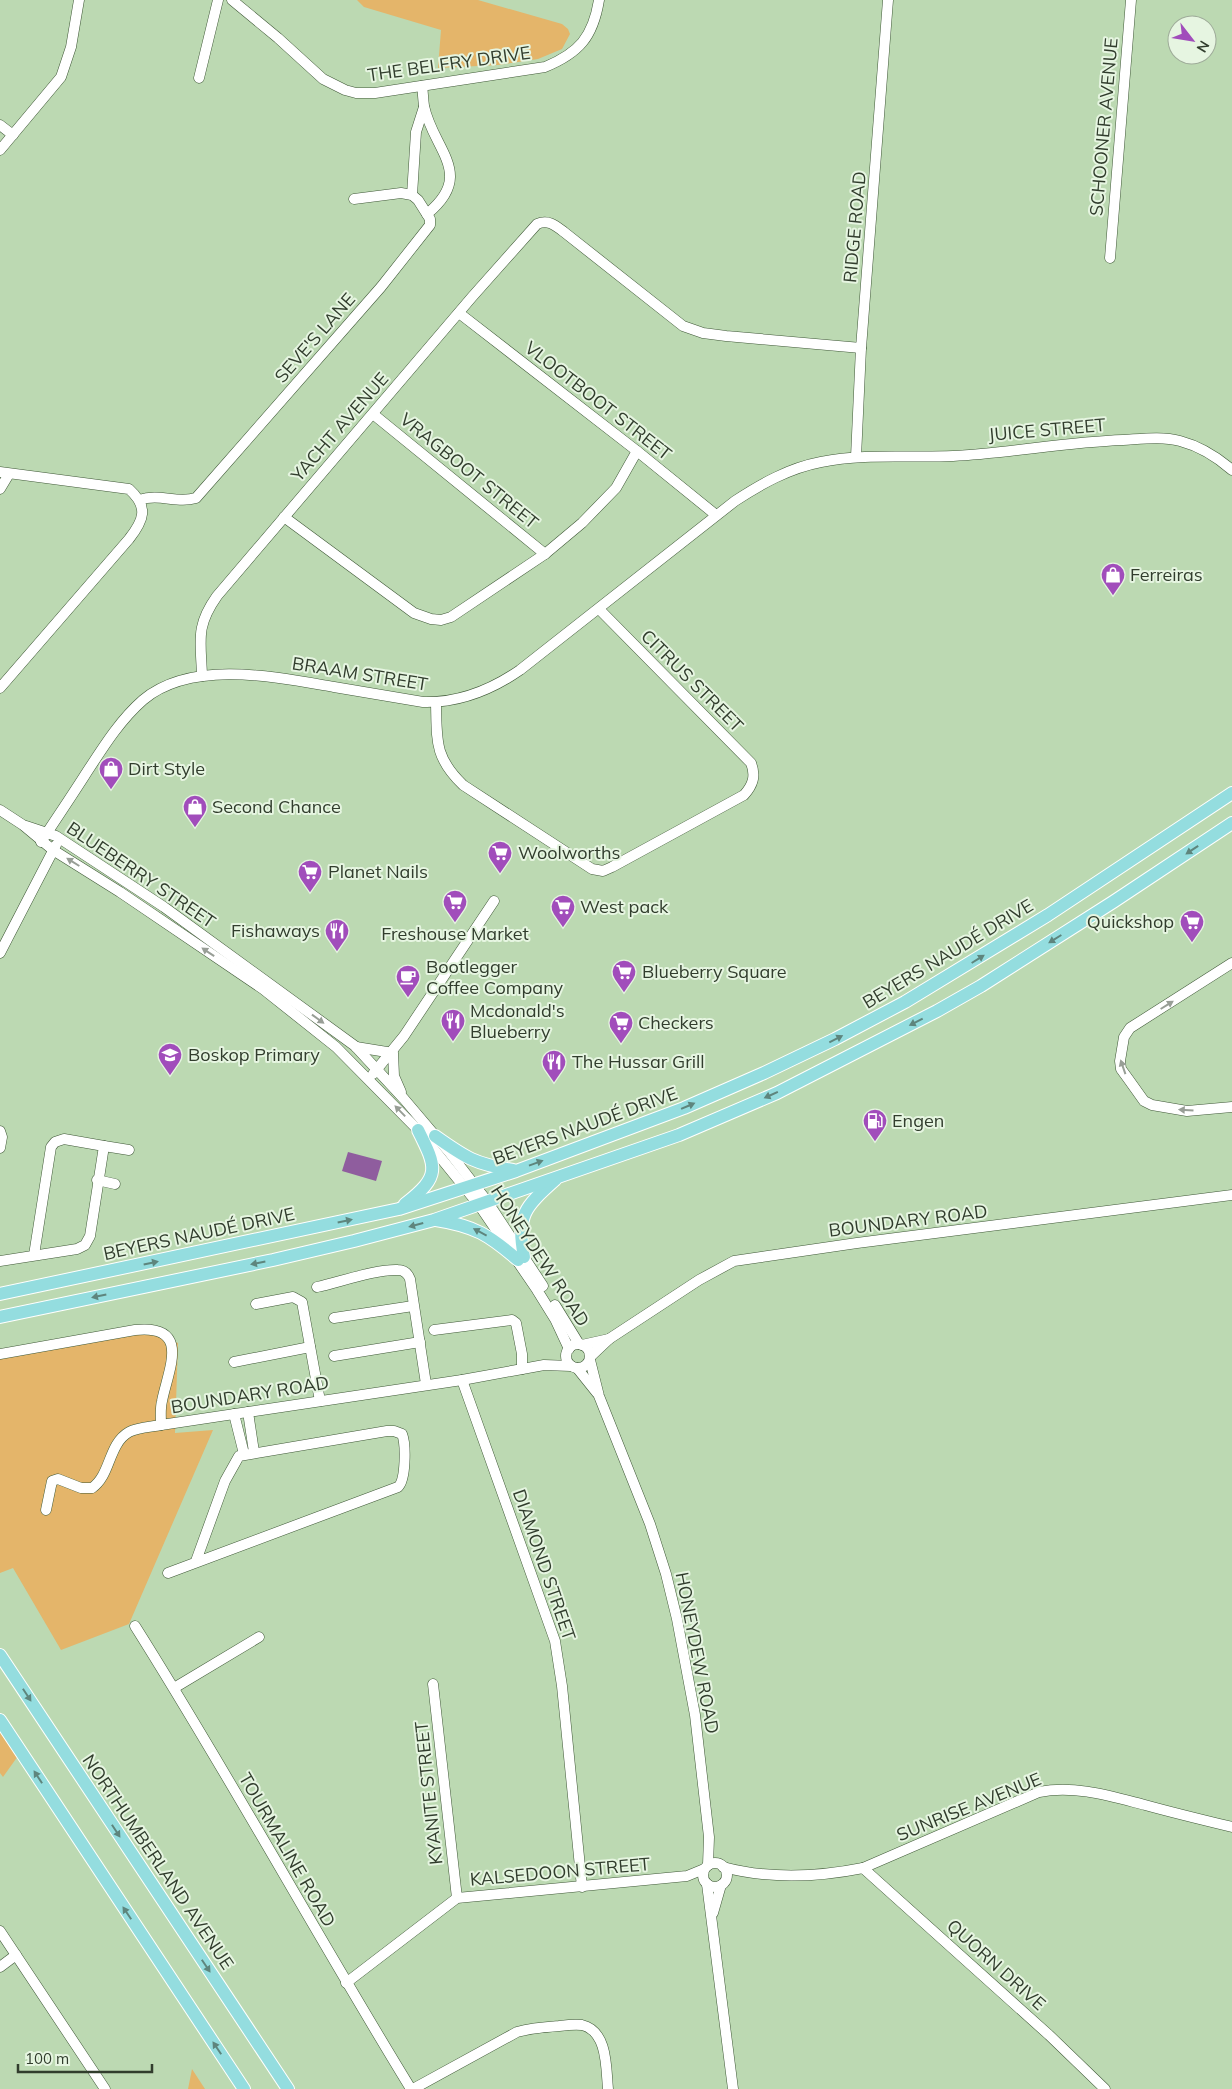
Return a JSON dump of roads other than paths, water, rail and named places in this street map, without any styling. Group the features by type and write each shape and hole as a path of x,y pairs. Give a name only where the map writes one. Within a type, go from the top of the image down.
{"main road":[{"name":"BEYERS NAUDÉ DRIVE","path":"0,1294 399,1209 516,1171 684,1108 844,1035 904,1002 1048,915 1232,793"},
{"path":"0,1317 282,1258 434,1220 679,1135 777,1093 937,1011 981,986 1113,902 1232,823"},
{"path":"399,1209 422,1191 431,1179 432,1159 418,1130"},
{"path":"435,1136 463,1156 476,1162 516,1171"},
{"path":"521,1258 521,1226 524,1214 533,1200 559,1177"},
{"path":"434,1220 472,1228 495,1240 521,1258"},
{"name":"NORTHUMBERLAND AVENUE","path":"0,1655 288,2089"},
{"path":"0,1720 244,2089"}],"street":[{"path":"0,150 61,77 70,47 79,0"},
{"path":"199,78 218,0"},
{"name":"THE BELFRY DRIVE","path":"232,0 323,79 334,86 356,93 375,93 545,67 563,59 578,48 589,35 596,19 598,0"},
{"name":"RIDGE ROAD","path":"856,457 861,348 888,0"},
{"name":"SCHOONER AVENUE","path":"1110,258 1131,0"},
{"path":"354,199 401,193 412,195 427,214 439,204 448,190 451,179 450,169 424,106 422,86"},
{"path":"412,195 416,132 424,106"},
{"path":"0,125 13,135"},
{"name":"SEVE'S LANE","path":"140,500 151,496 189,500 196,498 381,287 425,233 430,225 430,218 427,214"},
{"name":"YACHT AVENUE","path":"202,676 201,629 203,618 217,596 537,224 547,221 564,232 683,326 692,330 726,336 861,348"},
{"name":"VLOOTBOOT STREET","path":"459,313 716,515"},
{"name":"VRAGBOOT STREET","path":"372,414 545,554"},
{"name":"JUICE STREET","path":"856,457 953,456 1150,438 1179,440 1204,450 1232,470"},
{"path":"284,518 414,613 431,620 441,620 462,610 545,554 582,522 611,493 625,475 637,451"},
{"name":"BRAAM STREET","path":"41,842 124,719 143,700 159,689 184,679 202,676 246,675 279,677 414,701 436,703 473,695 506,680 599,609 716,515 757,487 787,472 819,462 856,457"},
{"path":"0,489 4,473 119,486 129,489 140,500 142,520 0,688"},
{"name":"CITRUS STREET","path":"436,703 439,752 444,763 456,778 463,785 592,869 598,871 612,868 744,795 754,780 751,763 599,609"},
{"name":"BLUEBERRY STREET","path":"0,810 23,825 41,842 120,892 263,990 320,1033 418,1130 470,1187"},
{"name":"BLUEBERRY STREET","path":"23,825 48,832 164,907 355,1046 404,1098 435,1136 470,1187"},
{"path":"0,952 60,839"},
{"path":"369,1080 393,1053 494,901"},
{"path":"1232,964 1130,1028 1124,1037 1120,1062 1142,1098 1152,1105 1187,1111 1232,1107"},
{"path":"355,1046 393,1053"},
{"path":"393,1053 394,1076 404,1098"},
{"path":"0,1131 2,1137 0,1148"},
{"path":"34,1255 51,1147 55,1142 64,1139 129,1150"},
{"path":"0,1261 77,1249 85,1245 90,1236 97,1180 104,1146"},
{"path":"97,1180 115,1184"},
{"name":"HONEYDEW ROAD","path":"470,1187 581,1345"},
{"name":"BOUNDARY ROAD","path":"590,1358 609,1339 699,1280 724,1266 744,1259 1232,1195"},
{"name":"HONEYDEW ROAD","path":"521,1258 555,1319 568,1352"},
{"path":"317,1287 399,1270 405,1272 410,1279 426,1384"},
{"path":"256,1304 293,1296 302,1302 320,1401"},
{"path":"334,1318 413,1306"},
{"path":"434,1330 512,1320 516,1323 518,1331 522,1354 522,1368"},
{"name":"BOUNDARY ROAD","path":"0,1354 135,1330 146,1329 159,1332 170,1340 174,1350 161,1404 161,1425 462,1380 522,1368 544,1365 574,1367"},
{"name":"BOUNDARY ROAD","path":"581,1345 609,1339"},
{"path":"334,1356 420,1342"},
{"path":"575,1345 581,1345 588,1349 590,1358 585,1366 574,1367 568,1361 568,1352 575,1345"},
{"path":"234,1362 310,1347"},
{"name":"BOUNDARY ROAD","path":"544,1365 568,1352"},
{"name":"HONEYDEW ROAD","path":"590,1358 599,1396 635,1482 668,1583 683,1648 694,1715 709,1837 706,1867"},
{"name":"HONEYDEW ROAD","path":"574,1367 599,1396"},
{"name":"DIAMOND STREET","path":"462,1380 555,1641 561,1678 582,1887"},
{"path":"248,1412 249,1453"},
{"path":"234,1414 249,1453"},
{"path":"46,1510 52,1481 58,1479 81,1488 92,1488 101,1480 112,1452 123,1437 136,1430 161,1425"},
{"path":"168,1572 392,1490 401,1485 405,1443 402,1434 394,1431 249,1453 236,1460 225,1481 196,1561"},
{"name":"TOURMALINE ROAD","path":"135,1626 174,1688 346,1983 412,2089"},
{"path":"174,1688 259,1637"},
{"name":"KYANITE STREET","path":"433,1684 456,1898"},
{"name":"SUNRISE AVENUE","path":"722,1866 747,1874 804,1875 863,1868 1039,1792 1056,1789 1075,1789 1232,1827"},
{"name":"HONEYDEW ROAD","path":"709,1837 722,1866"},
{"path":"712,1916 727,1876 722,1866 715,1863 706,1867 703,1876 712,1916 733,2089"},
{"name":"KALSEDOON STREET","path":"346,1983 456,1898 687,1876 706,1867"},
{"name":"QUORN DRIVE","path":"863,1868 1049,2034 1105,2089"},
{"name":"SUNRISE AVENUE","path":"723,1884 747,1874"},
{"name":"KALSEDOON STREET","path":"687,1876 706,1883"},
{"path":"706,1883 712,1887 723,1884"},
{"path":"0,1931 101,2088"},
{"path":"0,1967 16,1955"},
{"path":"412,2089 517,2032 531,2028 574,2024 591,2028 598,2036 604,2055 608,2089"}],"place":[{"name":"Ferreiras","path":"1113,596"},
{"name":"Dirt Style","path":"111,790"},
{"name":"Second Chance","path":"195,828"},
{"name":"Woolworths","path":"500,874"},
{"name":"Planet Nails","path":"310,893"},
{"name":"Freshouse Market","path":"455,923"},
{"name":"West pack","path":"563,928"},
{"name":"Quickshop","path":"1192,943"},
{"name":"Fishaways","path":"337,952"},
{"name":"Blueberry Square","path":"624,993"},
{"name":"Bootlegger Coffee Company","path":"408,998"},
{"name":"Mcdonald's Blueberry","path":"453,1042"},
{"name":"Checkers","path":"621,1044"},
{"name":"Boskop Primary","path":"170,1076"},
{"name":"The Hussar Grill","path":"554,1083"},
{"name":"Engen","path":"875,1142"}]}
